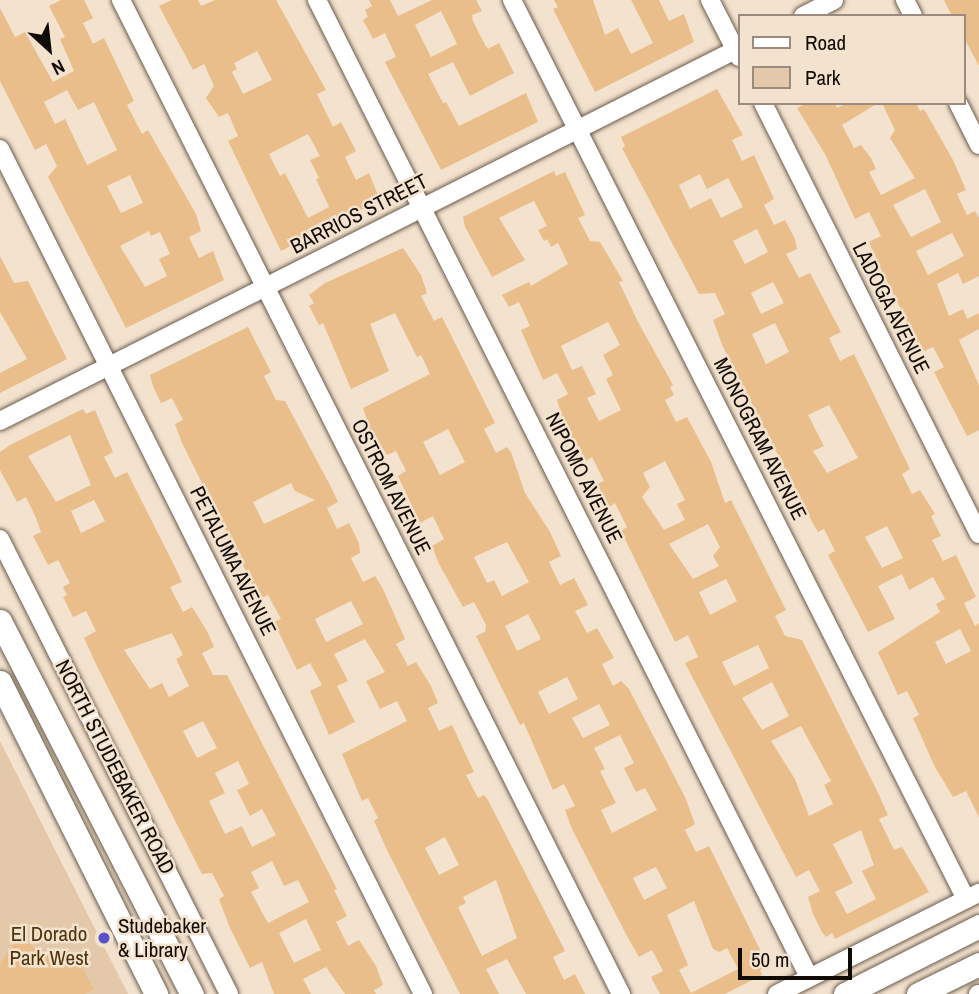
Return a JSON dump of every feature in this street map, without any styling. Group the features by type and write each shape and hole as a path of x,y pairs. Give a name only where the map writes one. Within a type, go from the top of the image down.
{"main road":[{"name":"NORTH STUDEBAKER ROAD","path":"0,621 192,994"},
{"path":"0,682 156,994"},
{"path":"90,863 117,850"},
{"path":"845,994 979,926"},
{"path":"918,994 979,964"}],"street":[{"name":"OSTROM AVENUE","path":"121,0 621,994"},
{"name":"NIPOMO AVENUE","path":"317,0 809,977"},
{"name":"MONOGRAM AVENUE","path":"512,0 973,896"},
{"path":"710,0 738,52"},
{"path":"807,14 834,0"},
{"name":"BARRIOS STREET","path":"0,422 579,129 738,52"},
{"name":"LADOGA AVENUE","path":"763,105 979,534"},
{"path":"959,105 979,145"},
{"name":"PETALUMA AVENUE","path":"0,149 423,994"},
{"name":"NORTH STUDEBAKER ROAD","path":"0,539 229,994"},
{"path":"777,994 973,896"}],"green space":[{"name":"El Dorado Park West","path":"0,741 128,994 0,994"}],"building":[{"path":"61,0 84,0 93,18 83,23 93,44 104,38 134,101 127,105 142,134 148,130 196,214 201,231 189,237 199,258 213,251 224,280 126,328 48,177 57,166 46,144 35,150 0,81 0,8 15,37 25,32 53,82 74,71 60,39 65,37 49,6","holes":["67,90 78,110 94,102 117,150 87,165 65,119 55,124 44,102","130,175 143,203 121,213 107,186","149,231 151,236 160,232 170,254 159,259 167,276 145,287 120,246"]},
{"path":"172,0 198,0 201,6 215,0 276,0 326,90 317,94 333,127 341,122 356,151 345,157 356,180 369,173 380,200 281,251 228,141 238,136 228,113 219,117 206,98 214,86 204,64 193,70 159,6","holes":["257,51 272,80 243,94 232,72 237,69 234,63","308,134 320,156 310,160 329,207 308,218 285,173 280,176 269,154"]},
{"path":"369,0 390,0 398,16 432,0 476,0 482,11 472,15 473,21 485,45 488,49 499,43 514,73 470,96 453,62 428,74 459,126 526,93 538,122 441,170 385,62 396,57 385,33 373,39 363,20 368,17 365,10 372,6","holes":["441,11 457,44 431,57 415,25"]},
{"path":"554,0 593,0 605,35 618,28 631,54 653,43 631,0 659,0 669,21 684,14 694,42 595,92 553,9 558,7"},
{"path":"944,0 979,0 979,66 965,40 965,14 951,14"},
{"path":"717,89 743,135 732,140 742,161 754,155 774,199 764,205 774,225 785,220 795,239 797,249 786,254 799,278 810,273 841,332 829,338 840,361 854,354 910,469 902,474 912,494 920,490 935,514 931,516 941,536 932,540 943,561 956,555 976,597 964,603 975,626 979,623 979,817 966,791 953,797 935,767 913,718 919,715 907,691 898,695 878,652 940,612 936,604 945,599 933,577 909,590 902,574 878,586 895,619 868,632 828,555 835,551 824,529 818,532 810,518 723,347 713,320 725,314 715,293 699,294 622,148 625,146 621,137","holes":["700,174 707,189 728,178 743,207 721,218 711,198 690,209 679,185","757,229 768,252 745,264 733,241","773,282 784,303 761,314 751,293","775,323 789,352 766,364 752,334","829,405 858,458 827,473 813,451 824,446 808,415","887,526 903,558 882,568 865,537","960,629 971,651 946,664 935,642"]},
{"path":"803,105 836,105 837,108 843,105 875,105 842,125 854,148 861,145 871,158 876,169 869,172 881,195 915,178 890,138 895,130 883,105 917,105 920,111 924,109 953,160 966,190 957,194 967,215 975,211 979,218 979,276 963,284 958,273 937,284 949,316 963,309 967,319 979,313 979,329 959,340 979,385 979,430 967,436 934,372 944,367 933,347 922,352 879,265 869,242 881,236 869,212 855,219 825,154 797,108","holes":["925,189 941,222 911,237 893,205","952,233 964,256 928,275 916,251"]},
{"path":"554,171 556,176 565,172 585,215 578,218 590,241 600,242 623,281 619,282 638,322 673,385 670,387 674,395 665,400 676,422 687,417 711,462 725,503 731,500 786,610 775,616 785,636 802,640 878,793 888,815 879,819 894,850 902,847 929,892 835,939 832,933 826,937 822,932 808,897 820,891 809,870 796,877 685,663 698,657 688,635 675,642 621,531 627,527 615,503 609,507 597,484 604,481 592,457 586,461 564,423 557,400 568,394 557,373 543,380 521,330 530,326 519,302 509,307 502,295 529,282 531,286 568,264 558,243 551,247 547,239 544,241 538,230 547,226 534,201 499,218 525,260 492,277 465,227 463,217","holes":["608,322 620,345 603,355 613,375 606,379 621,410 599,421 587,398 596,394 582,366 572,370 561,346","665,461 685,500 677,504 685,520 664,530 642,497 650,487 643,473","708,524 720,547 713,556 719,566 693,579 669,544","726,579 737,601 710,615 699,592","758,645 769,668 734,686 722,662","772,682 789,716 762,730 742,698","801,726 831,781 824,785 833,804 809,816 795,779 771,741","861,830 874,865 862,871 876,899 847,914 835,892 853,883 833,844"]},
{"path":"403,248 421,275 427,293 421,296 434,321 442,317 495,423 484,429 496,453 507,447 511,452 525,493 550,532 561,556 549,562 560,585 574,578 588,605 575,611 587,633 597,628 614,658 602,664 613,686 621,681 629,689 685,797 695,824 685,830 696,852 709,846 768,966 760,970 762,975 725,994 660,994 651,977 663,971 652,950 639,957 627,936 572,829 565,810 575,806 564,784 553,790 524,723 520,725 476,636 485,632 486,625 474,602 463,607 439,564 432,546 444,539 433,516 420,523 398,476 406,471 396,451 387,455 370,429 363,408 430,374 421,355 417,357 395,313 370,324 389,371 351,389 323,323 319,325 309,306 314,303 309,295 325,283","holes":["448,429 465,462 440,475 423,442","507,542 529,582 502,596 494,580 487,583 474,557","528,614 541,639 517,651 505,626","567,677 578,699 549,714 538,692","599,704 610,725 583,738 572,718","620,735 634,763 624,768 636,792 645,788 657,810 612,833 601,810 616,803 600,771 605,769 594,748","656,867 667,888 644,900 633,878","694,901 713,949 719,952 727,948 738,969 691,993 679,970 688,965 667,915"]},
{"path":"0,256 14,283 28,281 67,359 0,393 0,373 27,359 0,312"},
{"path":"248,327 271,372 264,376 276,400 285,401 338,502 327,508 337,529 349,523 359,543 360,553 351,558 363,582 375,576 383,589 405,639 396,644 408,666 416,662 438,703 428,708 439,731 452,725 474,772 466,775 478,798 484,795 488,800 565,951 553,957 564,980 575,974 585,994 526,994 507,959 486,969 499,994 460,994 387,850 374,821 378,818 368,798 362,801 342,754 407,721 397,701 380,709 366,681 385,672 365,639 334,654 348,681 337,686 355,722 329,735 310,691 322,685 310,663 297,670 274,622 281,619 268,595 260,599 182,443 175,424 183,420 172,398 161,403 150,375","holes":["291,483 295,491 315,500 264,524 253,502","351,601 363,624 326,642 315,619","445,837 459,865 439,875 425,848","496,880 517,938 482,956 458,907 466,903 463,897"]},
{"path":"83,409 86,414 95,410 113,452 104,457 115,478 127,472 182,582 170,587 183,612 192,607 214,647 202,653 213,675 227,675 337,889 334,890 347,916 336,922 348,946 359,940 376,966 383,985 374,990 376,994 345,994 326,967 303,979 311,994 274,994 262,962 250,968 219,899 224,896 212,873 202,874 84,638 96,631 86,611 73,617 63,597 67,595 63,587 70,583 58,560 48,565 33,536 41,532 26,497 17,502 0,470 0,452","holes":["70,435 91,485 56,502 28,456","94,500 105,521 81,533 71,511","172,633 183,655 176,659 189,686 169,697 162,683 150,689 124,650","203,721 217,748 197,758 183,731","238,761 249,784 237,790 250,816 262,809 276,835 252,847 242,826 225,834 209,801 225,793 215,773","272,861 284,886 298,880 309,902 268,923 251,892 259,888 251,872","306,919 321,950 294,963 279,933"]},
{"path":"19,937 39,950 55,952 61,962 77,958 94,989 85,994 0,994 0,963"}],"place":[{"name":"Studebaker & Library","path":"104,938"}]}
